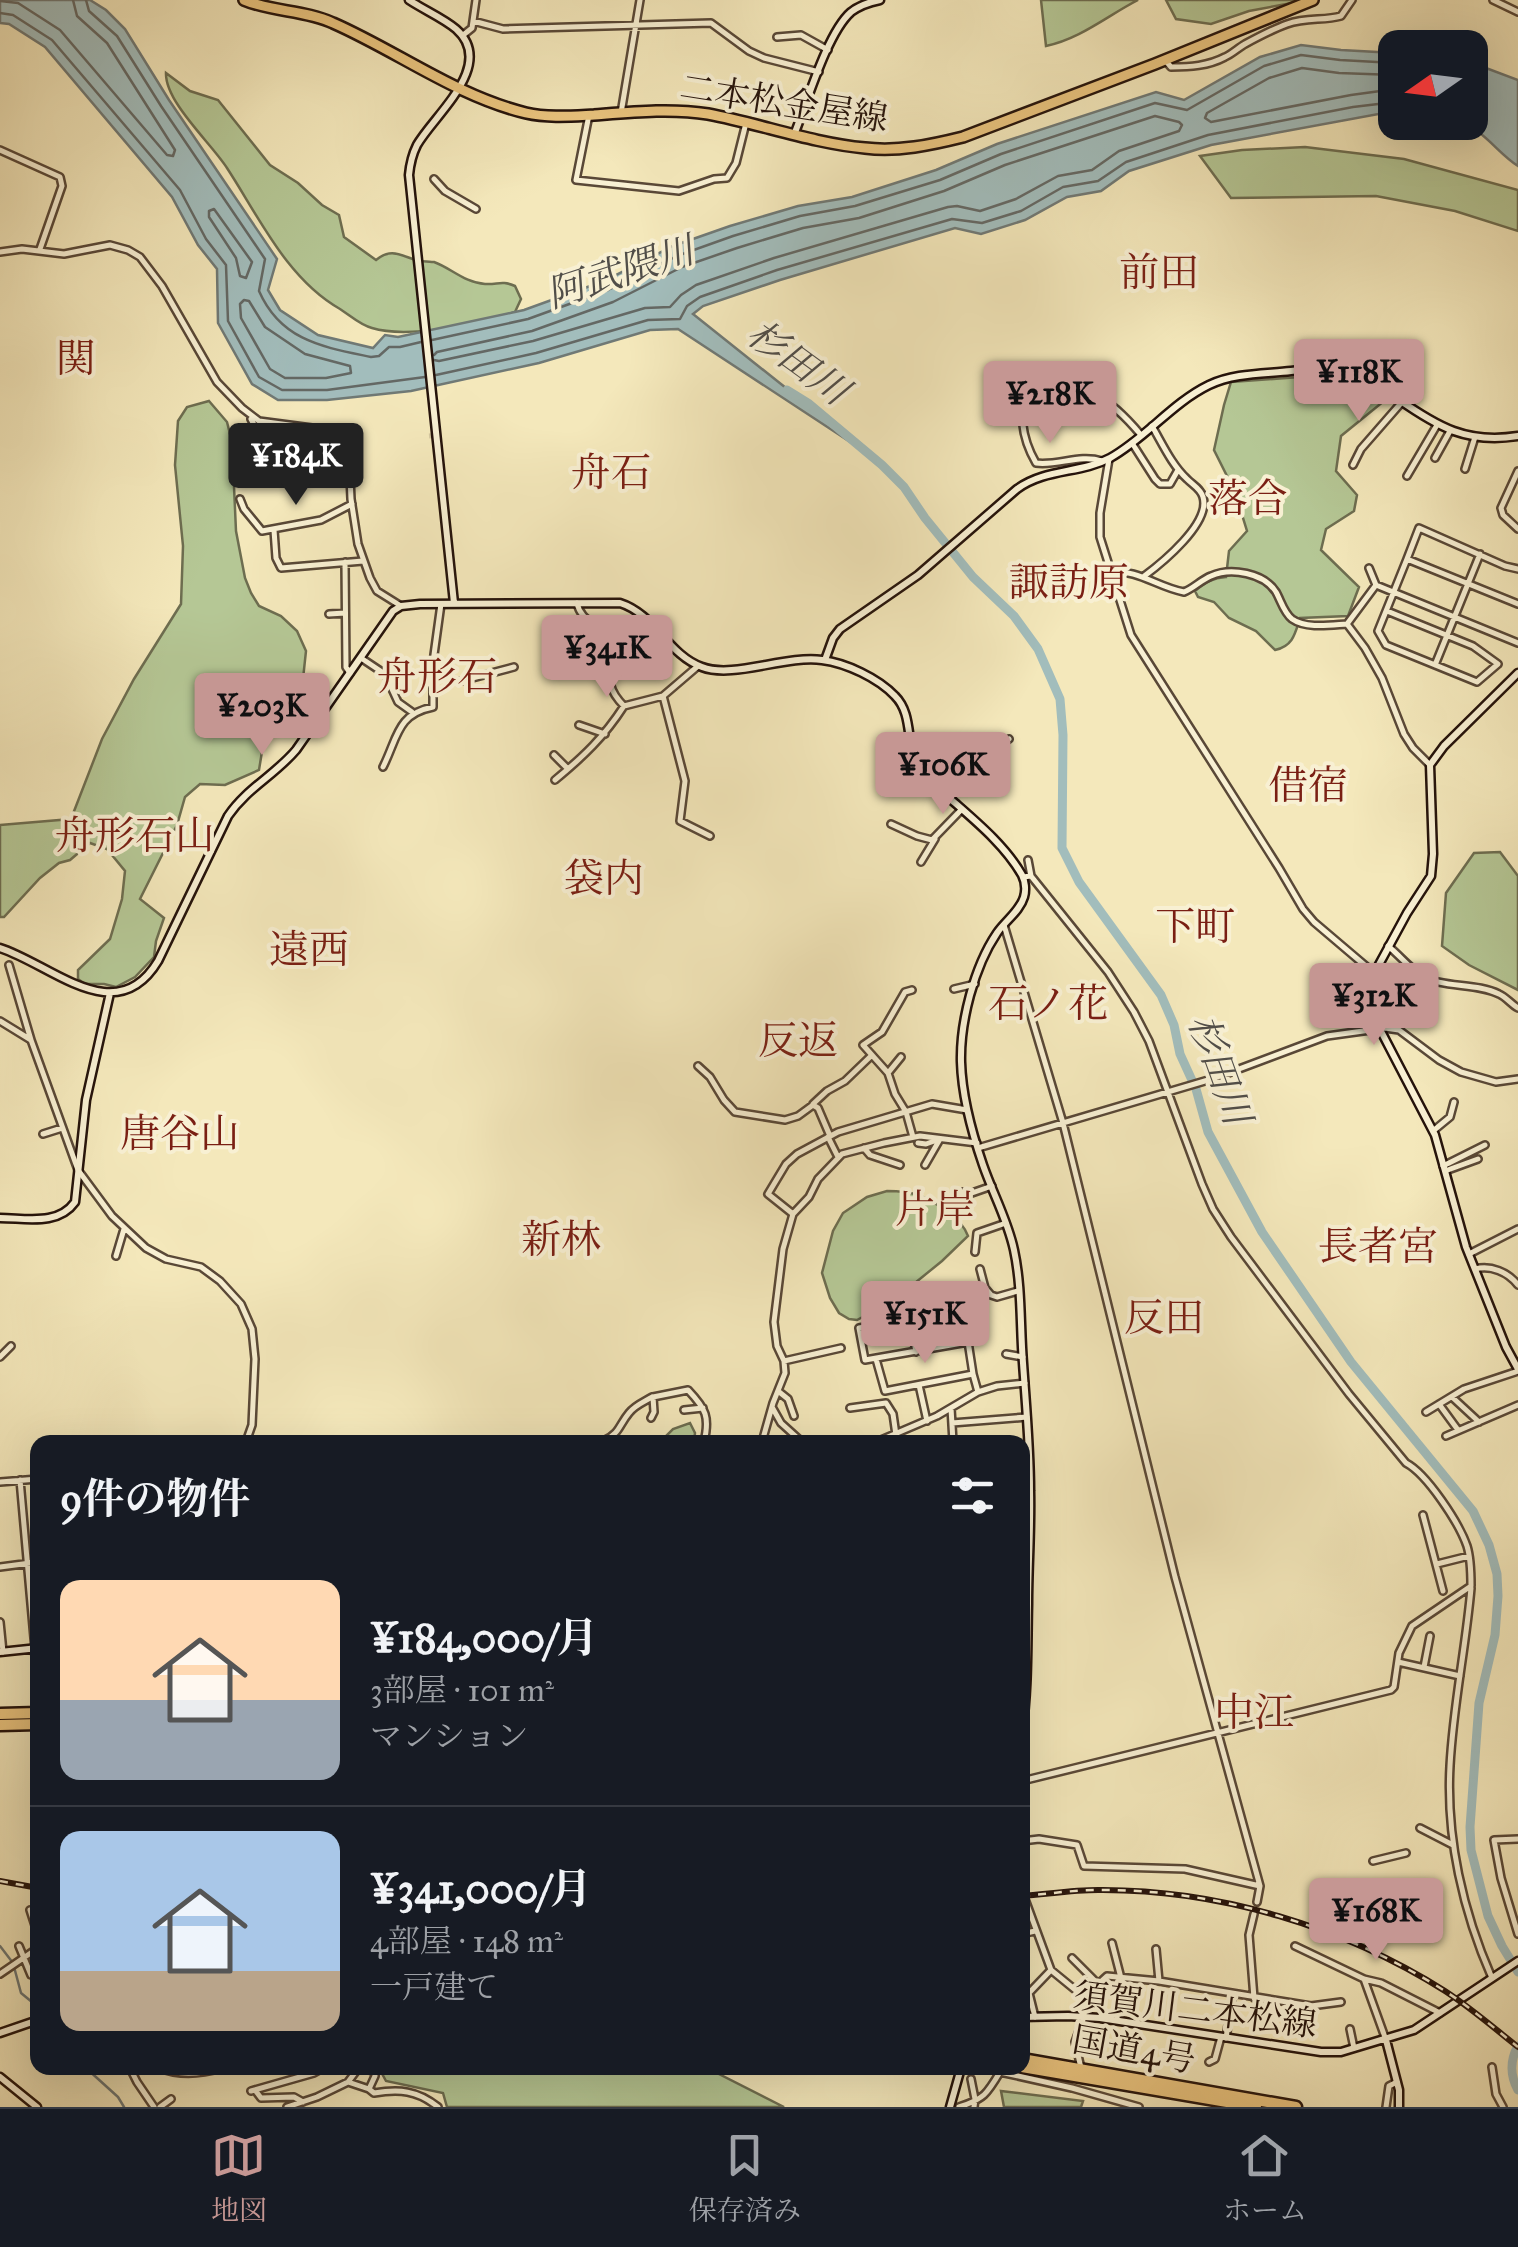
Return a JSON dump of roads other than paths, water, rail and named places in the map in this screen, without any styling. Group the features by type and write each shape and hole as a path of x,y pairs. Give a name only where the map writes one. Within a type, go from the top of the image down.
{"highway":[{"path":"0,1714 30,1713"},
{"path":"0,1725 30,1724"},
{"name":"国道4号","path":"1030,2059 1296,2107"},
{"name":"国道4号","path":"1030,2068 1256,2107"}],"main road":[{"name":"二本松金屋線","path":"244,0 327,20 424,72 525,113 546,116 681,110 794,135 888,149 932,145 994,126 1312,0"}],"street":[{"path":"409,0 457,30 469,51 460,87 418,144 410,162 454,603"},
{"path":"462,36 470,31 476,0"},
{"path":"621,113 640,0"},
{"path":"794,135 836,32 851,12 880,0"},
{"path":"1166,60 1171,67 1213,62 1289,24 1342,16 1352,0"},
{"path":"1492,0 1518,12"},
{"path":"473,21 503,29 710,22 749,51 818,72"},
{"path":"777,37 801,35 828,50"},
{"path":"589,115 576,180 679,191 727,178 736,163 746,123"},
{"path":"0,150 60,177 62,186 40,249"},
{"path":"434,179 445,192 476,209"},
{"path":"0,252 22,248 64,254 105,244 134,254 150,268 216,382 259,421 316,430 349,473 362,561 377,591 402,606"},
{"path":"825,660 840,629 928,566 1016,489 1034,478 1105,460 1212,384 1261,374 1321,368 1347,370 1365,377 1437,425 1474,437 1518,436"},
{"path":"1105,460 1036,462 1024,433 1022,411 1031,383 1068,383 1102,396 1141,435"},
{"path":"1353,465 1361,448 1402,402"},
{"path":"250,416 263,442"},
{"path":"1407,476 1437,425"},
{"path":"1143,576 1178,549 1204,506 1202,492 1178,470 1152,426"},
{"path":"1435,458 1450,430"},
{"path":"1465,469 1474,437"},
{"path":"1132,443 1160,484 1170,484 1178,470"},
{"path":"1105,460 1100,537 1131,635 1303,909 1374,973"},
{"path":"1518,471 1501,508 1518,528"},
{"path":"240,499 259,530 321,520 352,504"},
{"path":"1386,611 1473,646 1498,664 1477,682 1386,645 1378,631 1419,528 1518,569"},
{"path":"274,530 280,568 340,559 362,561"},
{"path":"1435,665 1480,554"},
{"path":"340,559 346,667 350,672"},
{"path":"1407,559 1518,604"},
{"path":"1369,568 1376,585 1518,643"},
{"path":"1110,572 1131,572 1184,592 1212,575 1248,574 1274,588 1289,617 1300,622 1347,624"},
{"path":"1347,624 1376,585"},
{"path":"576,602 581,616 598,627 607,639 609,685 624,706"},
{"path":"0,948 32,960 87,990 110,993 140,982 151,972 228,816 249,790 290,758 392,612 402,606 608,602 633,608 682,656 711,670 825,660 869,677 895,695 906,714 914,760 920,770 1027,876 1122,991 1149,1041 1202,1184 1230,1237 1349,1394 1455,1522 1469,1556 1471,1586 1450,1770 1452,1845 1470,1918 1493,1977"},
{"path":"382,766 399,729 412,712 433,707 433,662 441,604"},
{"path":"329,614 345,613"},
{"path":"1347,624 1382,678 1404,734 1430,764"},
{"path":"360,658 384,674 398,702 412,712"},
{"path":"461,681 514,666"},
{"path":"555,780 587,754 624,706 663,696 698,666"},
{"path":"1426,1412 1464,1389 1517,1366 1469,1254 1432,1131 1380,1030 1367,992 1388,946 1431,876 1434,854 1430,764 1518,673"},
{"path":"663,696 685,781 680,821 710,836"},
{"path":"579,725 605,734"},
{"path":"938,788 1009,740"},
{"path":"554,755 568,769"},
{"path":"921,862 962,809"},
{"path":"891,824 935,839"},
{"path":"1026,1435 1015,1254 968,1110 962,1081 962,1042 975,984 992,943 1024,896 1028,860"},
{"path":"1004,924 1063,1123 1175,1576 1260,1886 1257,1902"},
{"path":"1388,946 1420,975 1504,995 1518,1008"},
{"path":"8,965 78,1170 124,1229 156,1255 208,1272 241,1304 252,1329 255,1359 249,1435"},
{"path":"954,989 975,984"},
{"path":"912,990 905,992 882,1032 863,1046 888,1073 916,1140"},
{"path":"0,1218 64,1214 75,1202 86,1100 110,993"},
{"path":"0,1021 31,1040"},
{"path":"764,1435 784,1378 774,1322 783,1249 793,1214 838,1157 920,1136 977,1146 1214,1078 1327,1036 1386,1028 1398,1030 1461,1072 1496,1082 1518,1079"},
{"path":"698,1066 735,1112 785,1120 813,1105 872,1055"},
{"path":"888,1073 901,1057"},
{"path":"1432,1131 1450,1117 1454,1102"},
{"path":"793,1214 768,1194 786,1164 797,1154 829,1136 932,1104 968,1110"},
{"path":"813,1105 818,1108 838,1157"},
{"path":"44,1134 62,1128"},
{"path":"924,1165 940,1139"},
{"path":"1444,1168 1485,1145"},
{"path":"864,1148 870,1155 900,1165"},
{"path":"1444,1168 1478,1159"},
{"path":"962,1192 969,1194 992,1186"},
{"path":"974,1252 977,1234 1006,1223"},
{"path":"116,1256 124,1229"},
{"path":"1469,1254 1515,1230 1518,1240"},
{"path":"980,1269 991,1295 1018,1291"},
{"path":"1475,1269 1498,1270 1518,1285"},
{"path":"968,1342 865,1360 858,1328 962,1310 978,1392"},
{"path":"910,1319 916,1352"},
{"path":"0,1357 11,1346"},
{"path":"784,1361 841,1348"},
{"path":"1006,1354 1022,1357"},
{"path":"876,1358 885,1391 973,1374"},
{"path":"850,1408 886,1403 893,1414 896,1434 927,1422 978,1392 1024,1383"},
{"path":"919,1385 927,1422"},
{"path":"614,1435 634,1407 653,1397 688,1390 702,1408 708,1424 706,1435"},
{"path":"778,1391 788,1400 794,1416"},
{"path":"1452,1396 1479,1422"},
{"path":"651,1418 653,1397"},
{"path":"1439,1404 1459,1431"},
{"path":"1446,1436 1518,1405"},
{"path":"772,1407 794,1435"},
{"path":"684,1410 702,1408"},
{"path":"950,1408 953,1435"},
{"path":"952,1423 1027,1417"},
{"path":"0,1482 30,1479"},
{"path":"20,1480 30,1584"},
{"path":"1423,1516 1443,1591"},
{"path":"1437,1564 1469,1556"},
{"path":"0,1566 28,1563"},
{"path":"1030,1779 1391,1690 1403,1642 1412,1626 1471,1586"},
{"path":"0,1626 2,1652 30,1649"},
{"path":"1424,1668 1430,1636"},
{"path":"1398,1662 1460,1676"},
{"path":"1420,1828 1452,1845"},
{"path":"1518,1839 1494,1840 1518,1934"},
{"path":"1030,1841 1077,1845 1084,1866 1185,1869 1260,1886"},
{"path":"1373,1861 1406,1852"},
{"path":"1254,1914 1249,1935 1254,1998"},
{"path":"1030,1916 1051,1970 1084,1996"},
{"path":"1030,1932 1035,1931"},
{"path":"1112,1943 1121,1978"},
{"path":"19,1946 30,1973"},
{"path":"1295,1946 1364,1979 1381,1982 1440,2014"},
{"path":"1156,1949 1159,1981"},
{"path":"0,1974 30,1953"},
{"path":"1072,1958 1098,1984"},
{"name":"須賀川二本松線","path":"1030,2017 1117,2020 1340,2052 1414,2030 1518,1962"},
{"path":"1030,1992 1051,1970"},
{"path":"1081,2068 1076,2042 1084,2017 1084,1996 1107,1976 1311,2006 1341,2002"},
{"path":"1364,1979 1386,2040 1399,2107"},
{"path":"1117,2020 1118,1990"},
{"path":"1209,2062 1215,2059 1223,2037 1233,1994"},
{"path":"1030,1997 1035,2017"},
{"path":"0,2034 30,2023"},
{"path":"1350,2029 1354,2048"},
{"path":"1492,2067 1496,2094 1503,2107"},
{"path":"134,2075 145,2096 157,2107 171,2099"},
{"path":"304,2102 294,2097 261,2098 253,2091 307,2075"},
{"path":"287,2107 348,2082 353,2075"},
{"path":"369,2089 375,2075"},
{"path":"950,2107 957,2075"},
{"path":"960,2107 974,2105 984,2097 996,2075"},
{"path":"1019,2075 1140,2107"},
{"path":"0,2077 38,2107"},
{"path":"970,2079 974,2105"},
{"path":"348,2082 374,2093 392,2089 408,2092 438,2107"},
{"path":"1386,2107 1389,2086 1397,2082"},
{"path":"145,2096 155,2088"}],"water":[{"path":"0,0 90,0 106,10 125,29 277,259 268,290 280,310 318,335 373,348 385,335 398,337 524,310 604,281 673,246 730,226 798,206 852,197 1156,92 1184,100 1260,57 1301,45 1378,52 1378,114 1211,145 1129,171 1101,191 1067,197 1025,220 981,234 955,228 780,280 703,306 693,314 870,455 678,329 650,330 539,363 411,391 327,400 278,400 252,384 218,323 217,269 198,245 172,197 45,47 9,24 0,23"},
{"path":"1488,69 1518,80 1518,166 1486,140"}],"waterway":[{"name":"杉田川","path":"787,390 808,403 904,487 973,577 1014,616 1038,649 1060,699 1062,848 1079,882 1161,995 1208,1132 1262,1232 1351,1362 1473,1511 1489,1545 1498,1596 1495,1635 1479,1703 1471,1850 1488,1916 1518,1972"},
{"path":"0,1946 13,1963 21,1993 30,2000"},
{"name":"杉田川","path":"1518,2046 1512,2068 1518,2090"},
{"path":"94,2075 124,2107"}],"tunnel":[{"path":"429,436 441,435"}],"railway":[{"path":"0,1881 30,1887"},
{"path":"1030,1895 1089,1890 1144,1891 1189,1896 1279,1916 1406,1968 1455,1998 1518,2047"}],"district":[{"name":"前田","path":"1159,272"},
{"name":"関","path":"76,358"},
{"name":"舟石","path":"611,472"},
{"name":"落合","path":"1248,498"},
{"name":"諏訪原","path":"1069,582"},
{"name":"舟形石","path":"437,676"},
{"name":"借宿","path":"1308,785"},
{"name":"舟形石山","path":"135,835"},
{"name":"袋内","path":"604,878"},
{"name":"下町","path":"1195,926"},
{"name":"遠西","path":"309,949"},
{"name":"石ノ花","path":"1048,1003"},
{"name":"反返","path":"798,1040"},
{"name":"唐谷山","path":"180,1133"},
{"name":"片岸","path":"935,1209"},
{"name":"新林","path":"561,1239"},
{"name":"長者宮","path":"1378,1246"},
{"name":"反田","path":"1164,1317"},
{"name":"中江","path":"1254,1712"}],"water label":[{"name":"阿武隈川","path":"620,272"}]}
